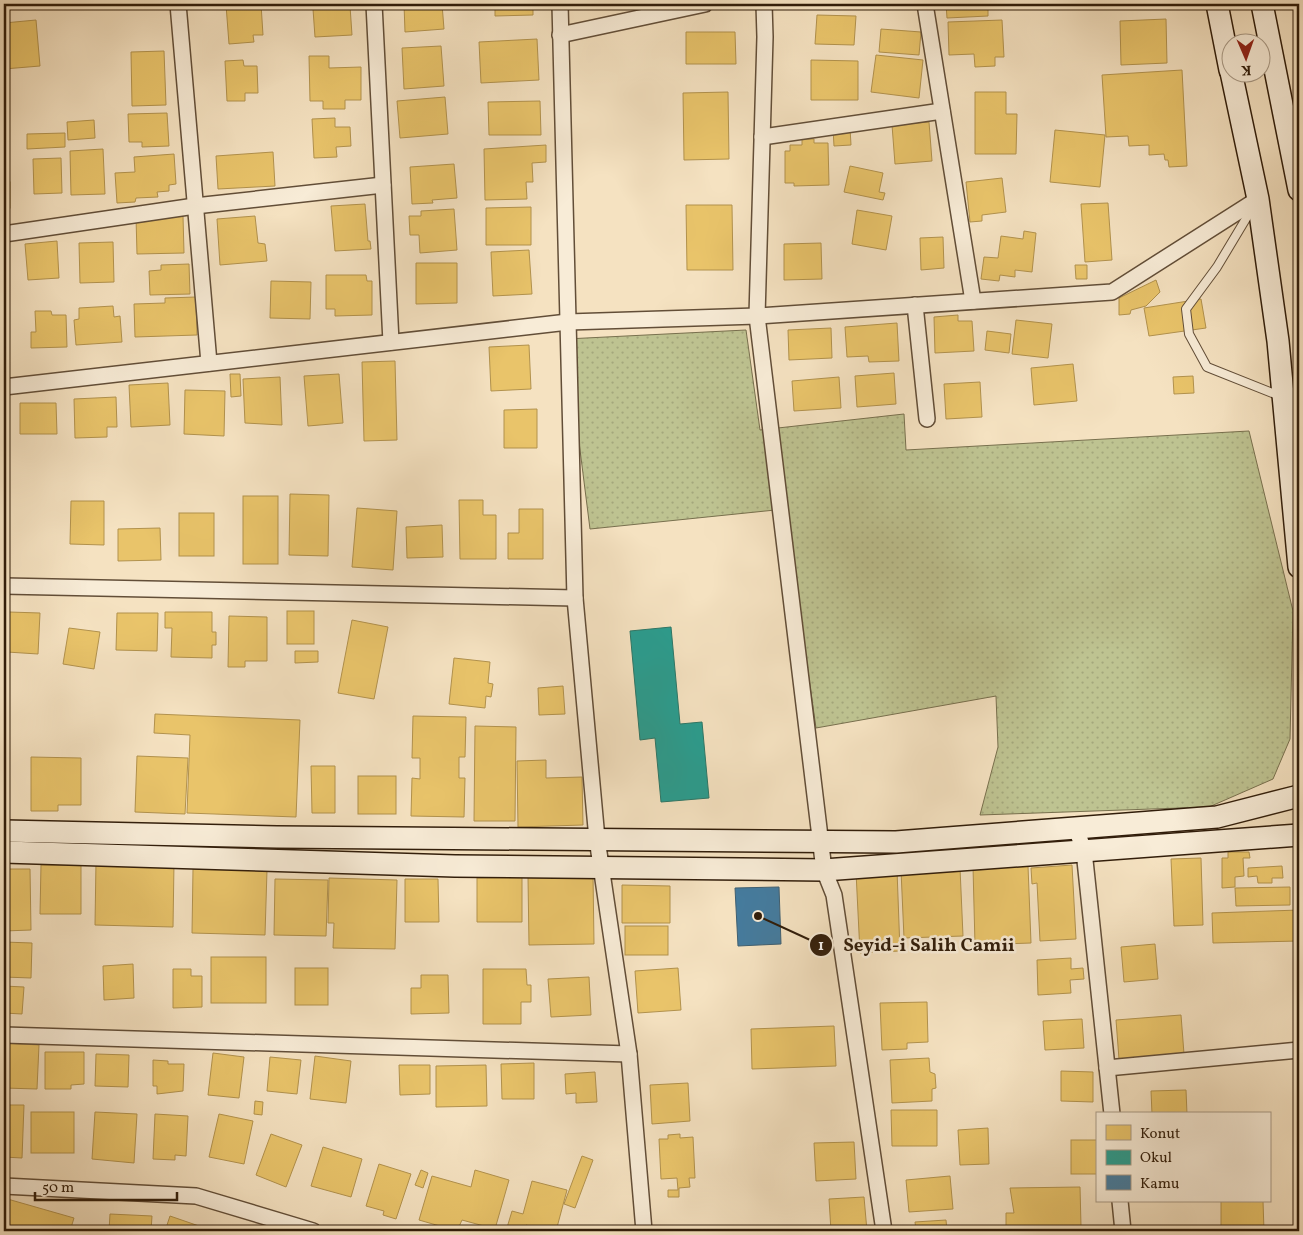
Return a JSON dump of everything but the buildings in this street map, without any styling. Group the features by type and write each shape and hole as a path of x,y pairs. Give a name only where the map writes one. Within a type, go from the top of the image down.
{"street":[{"path":"178,4 209,363"},
{"path":"374,4 391,342"},
{"path":"560,4 575,598 597,839 629,1054 644,1231"},
{"path":"560,35 705,4"},
{"path":"764,4 757,316 824,870 834,895 884,1231"},
{"path":"925,4 973,301"},
{"path":"1217,4 1223,32"},
{"path":"1262,4 1299,190"},
{"path":"1233,82 1258,199 1283,397 1299,567"},
{"path":"762,137 942,111"},
{"path":"4,234 195,206 383,185"},
{"path":"4,387 568,322 757,316 1112,292 1258,199"},
{"path":"915,305 927,419"},
{"path":"4,586 575,598"},
{"path":"4,831 277,837 896,842 1217,817 1299,796"},
{"path":"1076,828 1084,851 1112,1112"},
{"path":"4,852 445,865 824,870 1299,835"},
{"path":"4,1035 629,1054"},
{"path":"1107,1068 1299,1050"},
{"path":"4,1186 196,1196 313,1231"},
{"path":"1120,1202 1123,1231"}],"lane":[{"path":"1258,199 1217,267 1186,309 1189,334 1207,367 1283,397"}],"green space":[{"path":"746,330 760,430 904,414 906,450 1249,431 1293,611 1290,739 1273,779 1209,807 980,815 998,747 996,696 816,728 785,509 590,529 566,339"}],"place":[{"name":"Seyid-i Salih Camii","path":"758,916"}]}
